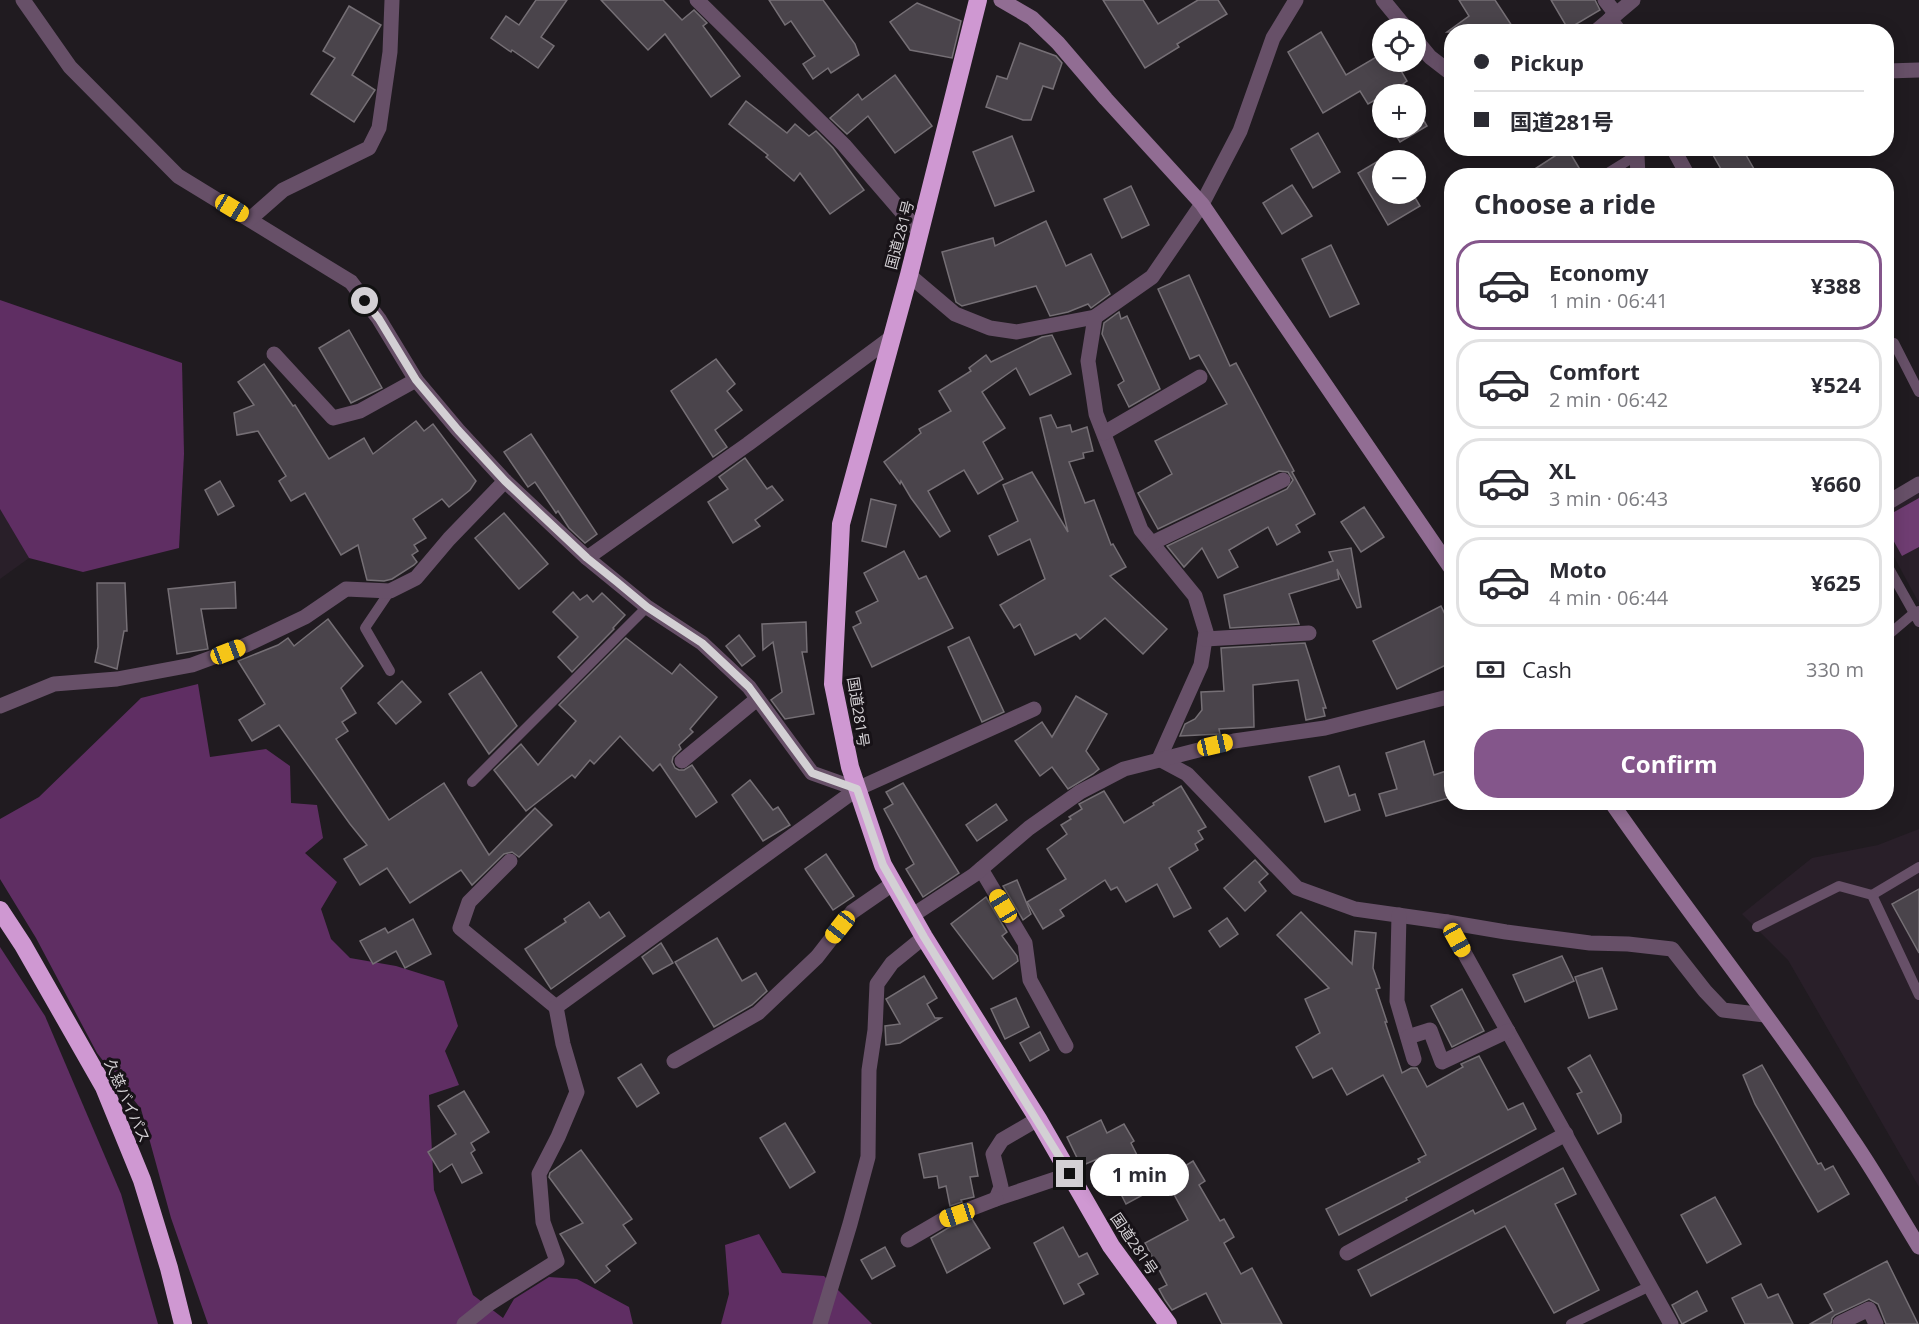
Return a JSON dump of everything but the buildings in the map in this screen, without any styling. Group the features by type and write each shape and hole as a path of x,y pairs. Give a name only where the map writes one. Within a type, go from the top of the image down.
{"highway":[{"name":"国道281号","path":"978,0 909,275 840,524 833,684 850,767 883,865 924,937 1038,1119 1111,1246 1168,1324"},
{"name":"久慈バイパス","path":"0,910 23,945 104,1087 142,1180 169,1268 183,1324"}],"street":[{"path":"23,0 70,67 178,176 351,282 379,319 416,380 505,481 587,558 647,607 702,643 749,687 812,773 857,789"},
{"path":"250,219 283,190 369,148 379,128 390,52 392,0"},
{"path":"697,0 844,145 920,233"},
{"path":"1001,0 1010,3 1032,18 1058,43 1202,204 1444,558"},
{"path":"909,275 955,314 990,328 1017,332 1095,317 1152,277 1202,204 1240,131 1273,38 1296,0"},
{"path":"1383,0 1398,18"},
{"path":"1605,0 1616,24"},
{"path":"1604,24 1633,0"},
{"path":"1426,52 1444,68"},
{"path":"1894,71 1919,70"},
{"path":"1095,317 1088,361 1096,414 1141,530 1195,596 1206,632 1201,665 1159,759"},
{"path":"587,558 748,444 892,337"},
{"path":"274,354 333,418 360,411 416,380"},
{"path":"1104,433 1200,376"},
{"path":"1152,543 1283,480"},
{"path":"0,706 54,684 117,679 192,665 246,645 305,617 346,589 390,591 416,578 449,539 505,481"},
{"path":"1894,499 1919,484"},
{"path":"1205,639 1309,633"},
{"path":"913,915 981,869 1029,828 1080,792 1124,769 1234,741 1325,728 1444,698"},
{"path":"682,761 757,699"},
{"path":"556,1007 857,789 1034,709"},
{"path":"1159,759 1187,774 1297,888 1354,909 1590,943 1672,949 1723,1010 1765,1015"},
{"path":"1617,810 1852,1139 1919,1247"},
{"path":"464,1324 489,1304 557,1260 543,1222 539,1174 577,1092 563,1044 556,1007 460,928 469,902 510,861"},
{"path":"981,869 1025,943 1030,980 1066,1046"},
{"path":"674,1061 758,1013 783,992 817,957 852,912 894,883"},
{"path":"1399,915 1397,1001 1414,1059"},
{"path":"1447,922 1671,1324"},
{"path":"820,1324 868,1157 870,1070 878,984 892,963 924,937"},
{"path":"1408,1037 1430,1030 1442,1062 1508,1031"},
{"path":"996,1199 1001,1187 993,1154 1002,1140 1038,1119"},
{"path":"1347,1253 1566,1134"},
{"path":"908,1240 944,1219 1070,1174"},
{"path":"1840,1323 1869,1309 1876,1324"}],"lane":[{"path":"1616,168 1636,156"},
{"path":"1894,343 1919,392"},
{"path":"1894,577 1917,615 1894,631"},
{"path":"390,591 365,628 390,671"},
{"path":"472,782 647,607"},
{"path":"1757,927 1839,886 1872,895 1919,867"},
{"path":"1872,895 1919,995"},
{"path":"1571,1324 1650,1286"}],"shaded area":[{"path":"0,300 182,363 184,454 179,548 83,572 29,558 0,509"},
{"path":"1919,491 1919,603 1894,557 1894,505"},
{"path":"1919,498 1919,547 1902,556 1894,542 1894,512"},
{"path":"0,509 29,558 0,579"},
{"path":"198,684 210,757 266,749 290,766 291,803 317,805 323,838 305,853 337,882 321,909 331,939 350,958 396,966 444,981 458,1026 445,1051 459,1085 429,1095 434,1190 473,1295 503,1318 514,1299 549,1277 577,1279 629,1307 633,1324 208,1324 171,1218 141,1109 97,1053 36,938 0,879 0,819 39,797 141,698"},
{"path":"1919,829 1919,1187 1788,960 1742,914 1812,858 1878,845"},
{"path":"0,947 45,1016 121,1194 158,1324 0,1324"},
{"path":"759,1234 782,1273 824,1276 872,1324 721,1324 729,1294 725,1245"}],"route":[{"path":"365,301 379,319 416,380 505,481 587,558 647,607 702,643 749,687 812,773 857,789 883,865 924,937 1070,1174"}]}
